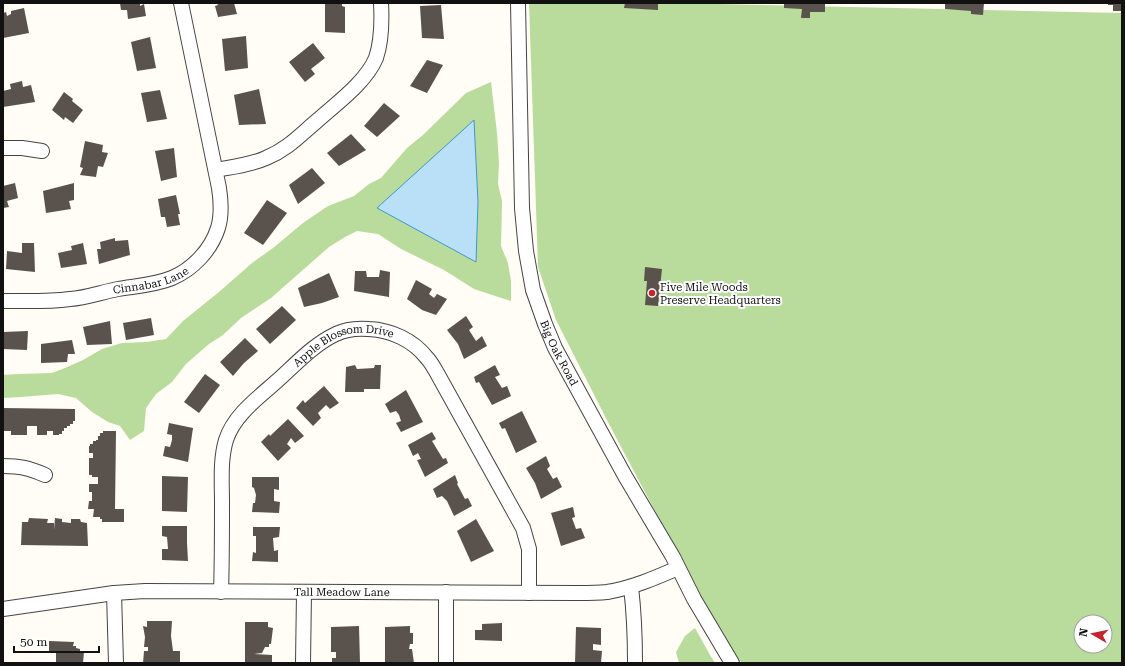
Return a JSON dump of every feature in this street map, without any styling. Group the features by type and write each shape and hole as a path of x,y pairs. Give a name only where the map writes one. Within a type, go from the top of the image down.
{"street":[{"name":"Cinnabar Lane","path":"3,301 43,302 72,299 118,289 148,285 172,278 186,270 198,261 208,249 218,227 221,202 216,170 206,129 181,3"},
{"path":"216,170 266,158 284,149 361,81 376,58 380,41 382,21 381,3"},
{"name":"Big Oak Road","path":"518,3 522,208 526,251 534,290 545,324 555,348 625,476 732,663"},
{"path":"3,148 22,148 42,151"},
{"name":"Apple Blossom Drive","path":"221,592 222,463 225,443 233,425 242,413 260,396 319,344 345,330 360,328 393,333 405,339 427,357 523,528 529,549 529,593"},
{"path":"3,466 18,466 45,475"},
{"name":"Tall Meadow Lane","path":"3,609 114,593 145,591 607,592 631,587 678,568"},
{"path":"631,587 634,609 635,663"},
{"path":"303,663 304,592"},
{"path":"446,592 446,663"},
{"path":"114,593 116,663"}],"green space":[{"path":"529,3 675,3 1122,13 1122,663 742,663 733,652 700,596 556,320 538,267"},
{"path":"491,82 497,133 499,163 498,184 502,201 501,246 508,263 511,281 511,301 474,289 444,270 401,249 378,234 357,231 329,247 271,298 241,318 223,335 209,344 186,364 172,382 156,394 146,408 144,431 130,440 120,426 108,422 92,412 76,398 58,394 3,398 3,375 52,373 83,360 102,349 122,343 166,339 183,321 252,263 303,223 328,206 354,196 369,184 381,178 407,148 423,135 466,93"},
{"path":"695,628 715,663 679,663 676,652 685,636"}],"water":[{"path":"474,120 478,202 476,262 377,208"}],"building":[{"path":"120,3 140,3 140,6 144,4 146,16 128,19 127,10 121,10"},
{"path":"217,3 234,3 237,14 218,17 215,6 218,5"},
{"path":"325,3 342,3 342,6 345,7 345,33 325,32"},
{"path":"625,3 658,3 658,10 624,8"},
{"path":"784,3 825,3 825,12 810,12 810,18 801,18 802,9 784,8"},
{"path":"945,3 984,3 983,15 971,14 971,11 945,9"},
{"path":"1108,3 1122,3 1122,11 1113,11 1113,5 1108,5"},
{"path":"441,5 444,39 422,38 420,6"},
{"path":"24,8 29,33 3,38 3,13 6,12 7,16 11,14 11,11"},
{"path":"246,36 248,68 225,71 222,39"},
{"path":"150,37 156,68 137,71 131,42"},
{"path":"313,43 325,58 311,69 315,74 305,82 289,62"},
{"path":"427,60 443,65 427,93 410,86"},
{"path":"22,81 23,87 31,85 35,102 3,107 3,91 11,89 10,84"},
{"path":"259,89 266,124 239,125 234,95"},
{"path":"160,90 167,119 147,122 141,93"},
{"path":"64,92 83,110 73,123 65,117 64,120 52,110"},
{"path":"384,103 400,116 377,137 364,126"},
{"path":"351,134 366,150 339,166 327,153"},
{"path":"85,141 103,145 102,152 108,153 103,167 98,166 96,177 80,175 83,168 80,167"},
{"path":"174,148 177,177 161,181 155,151"},
{"path":"312,168 325,183 298,204 289,185"},
{"path":"15,183 18,198 7,201 9,207 3,208 3,186"},
{"path":"74,183 74,200 69,201 71,209 46,213 43,191"},
{"path":"176,195 180,214 178,214 180,225 167,227 165,217 161,217 158,199"},
{"path":"267,200 287,213 263,245 244,233"},
{"path":"115,238 115,241 128,240 130,255 99,264 97,249 101,249 100,242"},
{"path":"22,243 34,243 35,272 6,269 7,251 22,253"},
{"path":"83,243 87,264 61,268 58,253 72,250 71,246"},
{"name":"Five Mile Woods Preserve Headquarters","path":"645,267 662,269 658,306 645,305 647,281 644,281"},
{"path":"380,270 390,272 389,297 354,291 355,271 366,271 367,277 379,277"},
{"path":"329,273 339,297 304,307 298,288"},
{"path":"416,280 432,289 429,294 434,298 437,294 447,299 436,315 422,310 407,299"},
{"path":"282,306 296,320 270,344 256,329"},
{"path":"466,316 473,327 469,330 476,341 482,336 487,346 464,359 458,344 447,330"},
{"path":"151,318 154,335 126,340 123,323"},
{"path":"110,321 112,344 87,345 83,327"},
{"path":"28,331 27,350 3,349 3,332"},
{"path":"245,338 258,351 244,363 233,376 220,362"},
{"path":"72,340 75,354 68,354 67,362 41,363 41,344"},
{"path":"355,365 357,369 374,368 375,365 381,365 380,389 364,389 364,392 345,392 346,367"},
{"path":"495,365 500,375 495,377 502,388 507,386 511,396 492,405 479,382 476,383 474,377"},
{"path":"205,374 220,385 199,413 184,402"},
{"path":"324,386 339,403 330,409 326,405 318,413 321,418 313,426 296,408 303,400 305,403"},
{"path":"406,390 423,422 401,432 396,423 401,421 399,415 396,411 390,413 385,404"},
{"path":"3,408 75,409 75,421 73,421 73,424 70,424 70,426 67,426 67,428 64,428 62,434 59,435 53,435 53,431 47,431 47,435 37,435 37,426 27,426 27,435 11,435 11,431 3,431"},
{"path":"522,411 537,442 516,453 505,428 502,429 499,423"},
{"path":"288,419 304,436 295,443 291,438 287,444 291,448 278,461 261,442 269,434 270,436"},
{"path":"169,423 193,428 188,462 163,456 165,446 170,447 172,440 172,435 167,434"},
{"path":"103,431 116,431 115,509 124,509 124,522 102,522 100,517 93,517 94,509 88,509 89,501 92,501 92,492 89,492 89,484 98,484 98,477 92,477 92,475 89,475 89,458 93,458 93,453 89,453 89,446 90,444 93,444 93,441 98,440 98,436 100,436 100,433 103,433"},
{"path":"432,432 436,439 432,441 443,459 446,458 448,463 425,477 417,460 421,459 418,453 413,456 408,445"},
{"path":"546,456 550,466 547,469 553,479 557,477 562,487 541,499 535,483 526,468"},
{"path":"455,475 457,484 465,499 468,498 472,506 454,516 447,501 442,496 437,498 433,489"},
{"path":"162,476 188,477 187,512 162,511"},
{"path":"252,477 279,477 279,490 274,489 274,501 280,502 279,513 252,512 256,495 254,488 252,487"},
{"path":"573,507 575,517 572,518 576,529 581,528 585,538 561,546 551,513"},
{"path":"29,518 48,519 47,523 54,523 54,530 55,518 62,519 62,522 71,523 71,519 80,519 81,522 87,523 88,546 21,545 22,522 28,522"},
{"path":"476,519 494,551 471,562 457,531"},
{"path":"162,526 187,526 188,561 162,560 162,549 168,549 167,537 162,536"},
{"path":"253,527 280,527 279,537 273,538 274,551 278,550 278,562 252,561 253,552 256,553 256,536 253,536"},
{"path":"147,621 172,621 171,636 173,651 180,651 180,663 143,663 144,651 148,651 148,647 144,647 145,637 143,626 147,627"},
{"path":"245,622 268,622 268,627 273,628 271,644 269,644 269,647 265,647 262,653 254,654 272,655 272,663 245,663"},
{"path":"502,623 502,641 475,640 475,630 482,630 482,624"},
{"path":"359,626 360,663 332,663 332,658 336,658 336,652 331,652 331,627"},
{"path":"410,626 410,633 413,633 413,644 410,644 409,649 412,649 414,663 385,663 385,627"},
{"path":"576,627 601,628 601,645 593,644 593,650 602,651 601,663 575,663"},
{"path":"49,641 74,642 73,646 80,649 80,652 84,652 83,663 56,663 56,652 49,652"}],"place":[{"name":"Five Mile Woods Preserve Headquarters","path":"652,293"}]}
